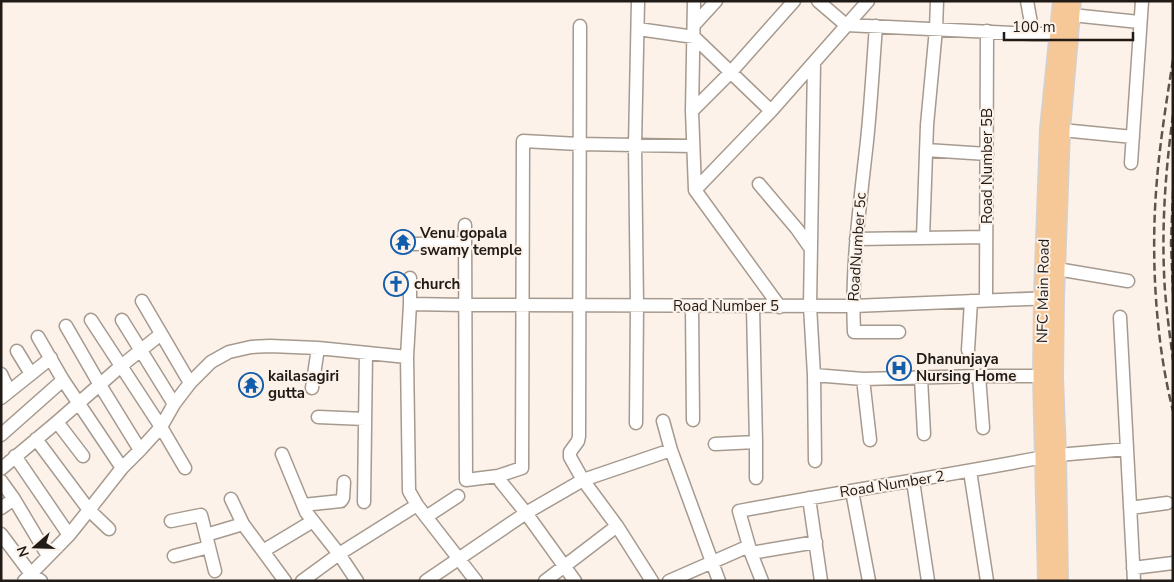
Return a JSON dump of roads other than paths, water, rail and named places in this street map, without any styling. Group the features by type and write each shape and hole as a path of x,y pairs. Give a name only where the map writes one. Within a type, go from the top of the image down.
{"main road":[{"name":"NFC Main Road","path":"1046,581 1056,377 1049,298 1048,129 1061,1"},
{"name":"NFC Main Road","path":"1060,581 1051,456 1042,376 1049,298 1057,269 1062,130 1073,8"}],"street":[{"path":"636,423 635,145 638,1"},
{"path":"694,1 692,111 695,190 780,307"},
{"path":"694,31 716,1"},
{"path":"692,111 731,72 794,1"},
{"path":"818,1 846,25 1058,34"},
{"path":"695,190 771,111 868,1"},
{"path":"923,238 927,125 937,1"},
{"path":"1027,1 1033,34"},
{"path":"1131,163 1142,1"},
{"path":"1073,8 1140,22"},
{"path":"580,26 579,436 570,457 583,480 617,526 652,581"},
{"name":"RoadNumber 5c","path":"876,26 869,117 856,239 853,306 854,332 899,332"},
{"path":"638,29 694,31 731,72 771,111"},
{"name":"Road Number 5B","path":"986,300 987,31"},
{"path":"814,63 810,306 814,375 815,461"},
{"path":"1062,130 1133,137"},
{"path":"465,225 466,480 500,479 522,468 523,141 693,146"},
{"path":"926,150 987,154"},
{"path":"759,184 797,229 810,250"},
{"path":"856,239 986,237"},
{"path":"414,244 465,243"},
{"path":"1057,269 1128,281"},
{"path":"410,278 407,358 409,491 417,505 476,581"},
{"name":"Road Number 5","path":"410,304 466,306 780,307 1049,298"},
{"path":"142,301 190,383"},
{"path":"968,350 971,301"},
{"path":"692,306 693,420"},
{"path":"753,307 756,478"},
{"path":"1120,317 1134,574 1173,563"},
{"path":"91,320 161,427 185,468"},
{"path":"122,320 174,404"},
{"path":"66,326 140,450"},
{"path":"1,469 161,334"},
{"path":"38,337 63,380 122,468"},
{"path":"1,534 32,578 48,556 69,535 122,468 161,427 174,404 190,383 210,362 229,352 251,347 270,346 318,348 407,358"},
{"path":"312,388 318,348"},
{"path":"17,351 31,374"},
{"path":"364,502 366,353"},
{"path":"1,374 5,395 51,358"},
{"path":"814,375 863,379 1042,376"},
{"path":"979,376 983,428"},
{"path":"921,378 924,434"},
{"path":"863,379 870,440"},
{"path":"1,435 63,380"},
{"path":"318,417 365,419"},
{"path":"663,421 671,450 719,581"},
{"path":"58,422 83,456"},
{"path":"36,439 89,510 109,529"},
{"path":"715,444 756,442"},
{"path":"426,581 526,513 583,480 671,450"},
{"name":"Road Number 2","path":"750,550 739,511 1051,456 1127,450"},
{"path":"282,454 306,512 339,554 357,581"},
{"path":"16,456 69,535"},
{"path":"970,471 987,581"},
{"path":"500,479 575,581"},
{"path":"913,480 928,581"},
{"path":"1,481 48,556"},
{"path":"303,505 341,501 343,498 344,482"},
{"path":"852,491 869,581"},
{"path":"426,517 458,496"},
{"path":"809,498 821,581"},
{"path":"1,508 14,499"},
{"path":"231,499 243,524 284,581"},
{"path":"1130,508 1167,503"},
{"path":"302,581 339,554 417,505"},
{"path":"171,521 201,515 215,571"},
{"path":"263,552 313,521"},
{"path":"174,556 243,524"},
{"path":"545,581 617,526"},
{"path":"669,581 712,561 750,550 816,542"},
{"path":"750,550 762,581"}],"railway":[{"path":"1173,60 1159,159 1154,246 1156,303 1162,358 1173,411"},
{"path":"1173,115 1166,181 1163,247 1165,291 1173,360"},
{"path":"1173,191 1171,243 1173,293"}],"place":[{"name":"Venu gopala swamy temple","path":"403,242"},
{"name":"church","path":"396,284"},
{"name":"Dhanunjaya Nursing Home","path":"899,368"},
{"name":"kailasagiri gutta","path":"251,385"}]}
